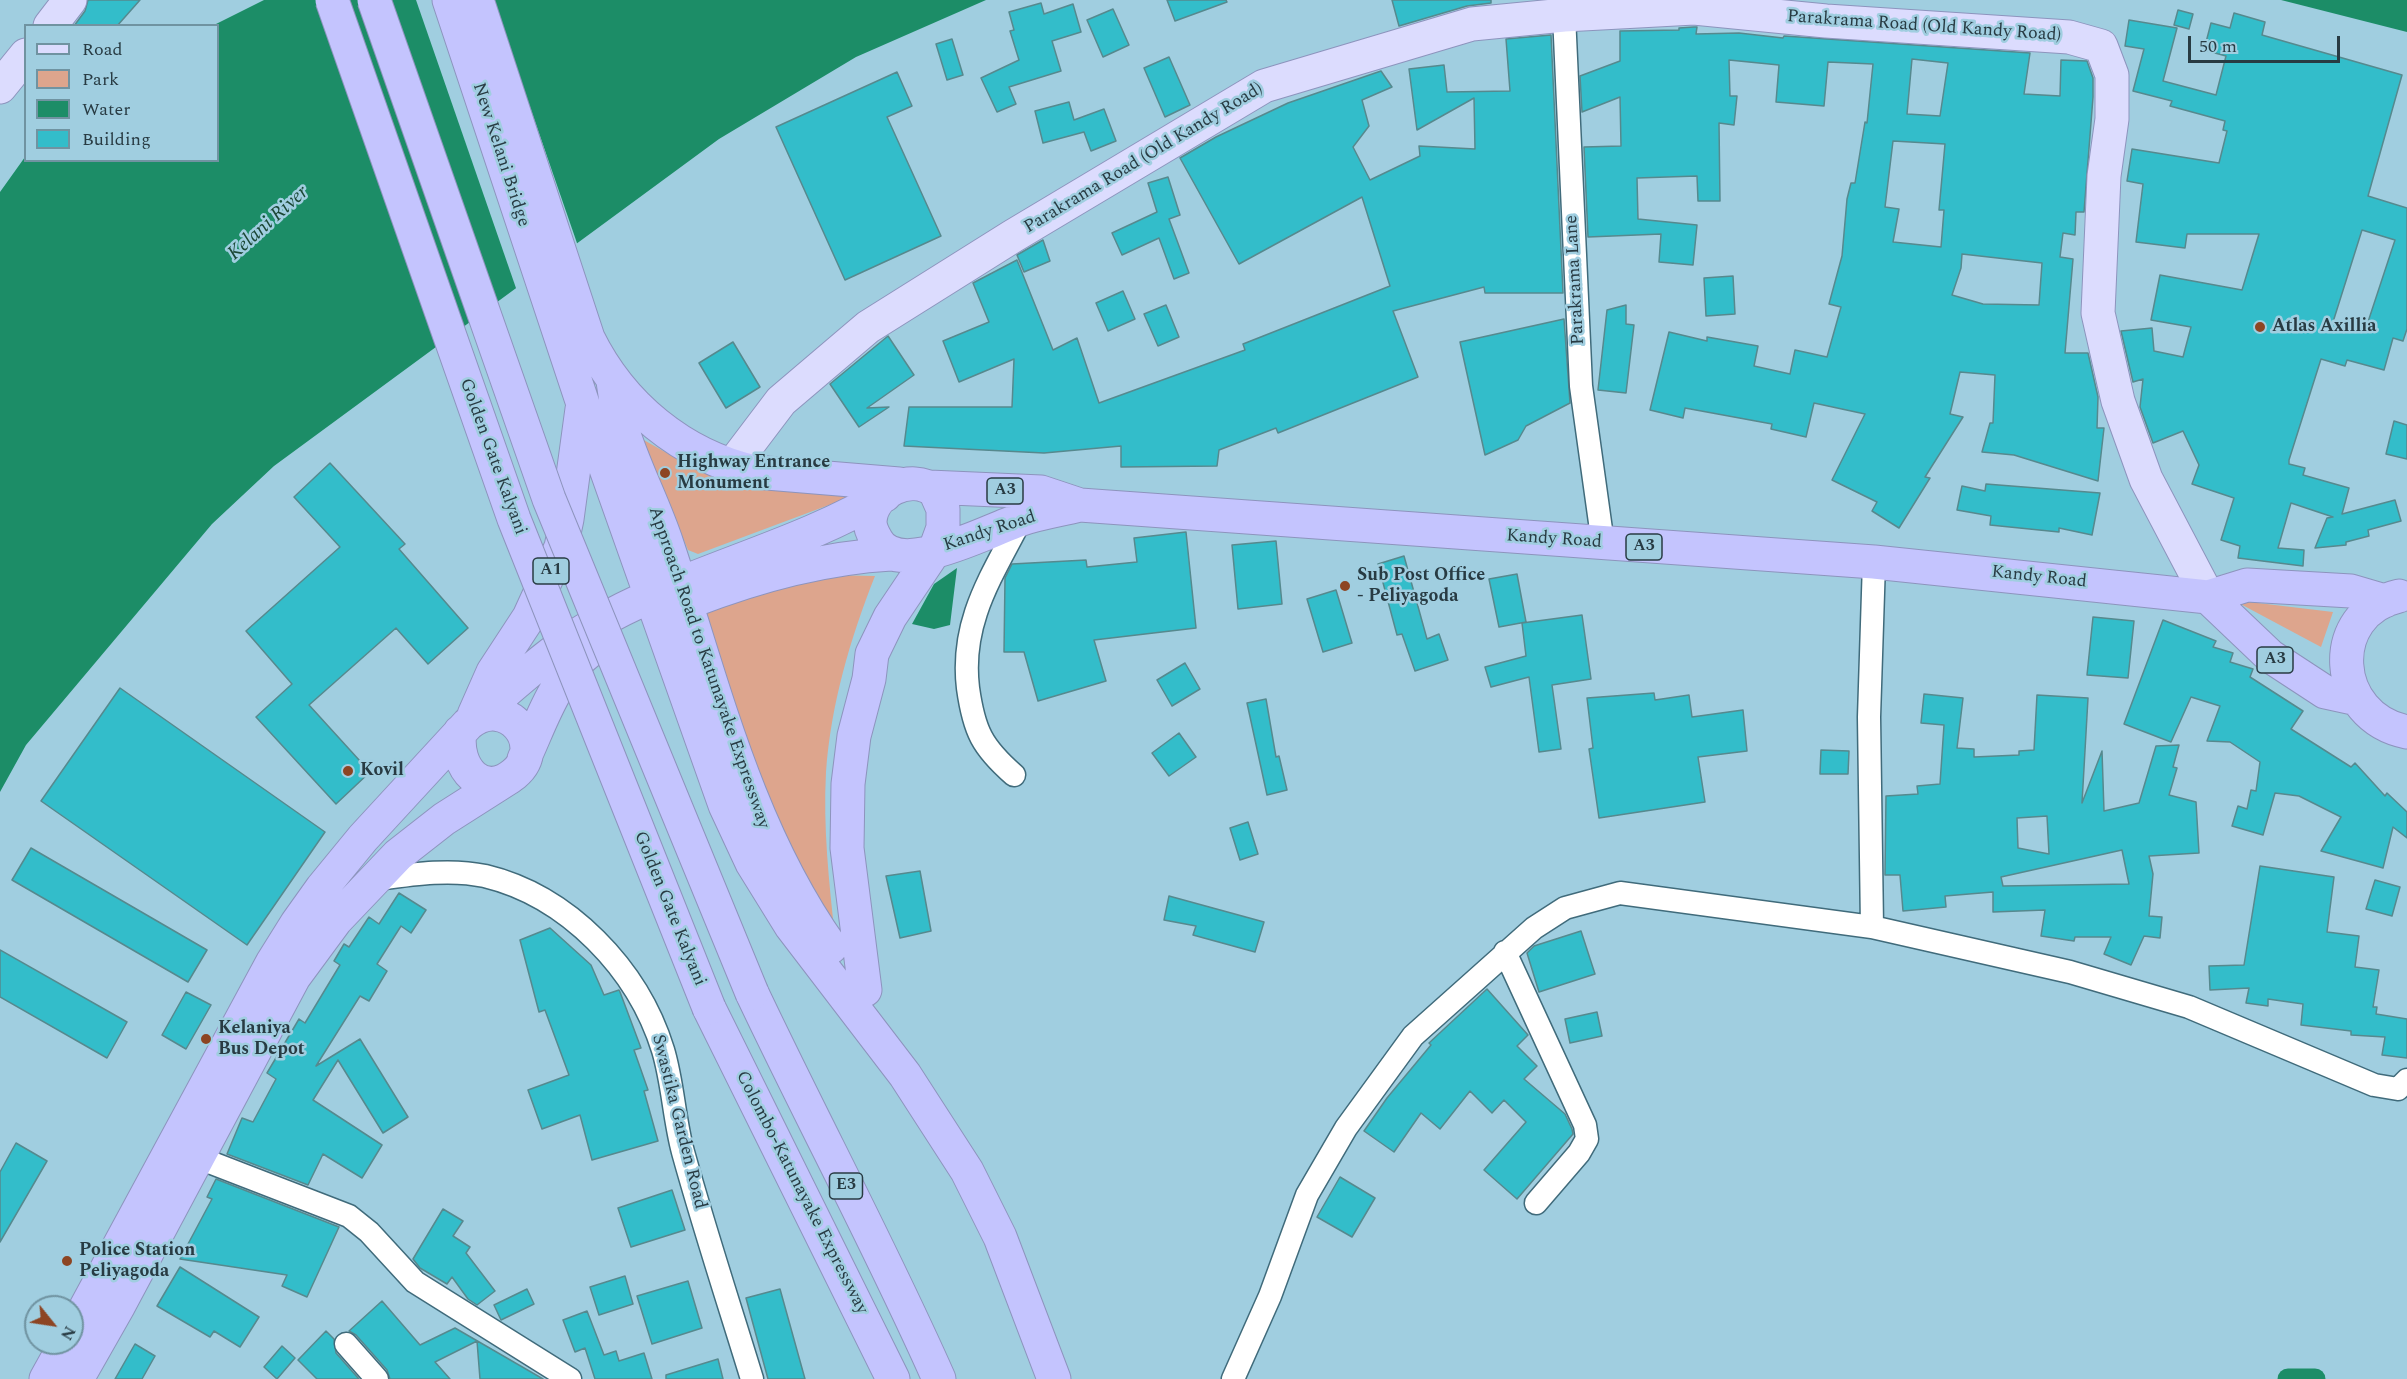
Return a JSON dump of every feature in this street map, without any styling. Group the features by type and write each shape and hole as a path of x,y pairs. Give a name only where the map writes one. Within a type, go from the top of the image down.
{"highway":[{"name":"Golden Gate Kalyani","path":"332,0 513,519 709,1008"},
{"name":"E3","path":"374,0 549,499 752,993 813,1123 896,1281 939,1379"},
{"name":"New Kelani Bridge","path":"449,0 564,306"},
{"name":"New Kelani Bridge","path":"477,0 564,306"},
{"name":"A1","path":"564,306 588,338 613,381 664,431 710,459 731,467 755,472 904,489"},
{"name":"A1","path":"84,1312 278,953 329,879 414,780 466,726 494,672 509,651 539,598 561,547 583,404 564,306"},
{"name":"Approach Road to Katunayake Expressway","path":"613,381 620,424 666,542 721,715 778,861 822,935 865,990 878,1002 949,1101 1008,1202 1077,1379"},
{"name":"Approach Road to Katunayake Expressway","path":"583,404 725,805 752,863 791,926 905,1075 967,1171 1004,1248 1054,1379"},
{"name":"Kandy Road","path":"904,489 1041,492 1080,506 1874,562 2208,597 2247,585 2351,591 2396,598"},
{"path":"466,726 491,713 511,718 524,734 526,747 517,769 493,782 471,775 459,755 466,726 571,640 598,623 709,571 834,522 904,489 939,497 945,516 935,549 890,617 872,654 869,679 854,736 847,793 847,848 865,990"},
{"path":"891,554 882,549 877,542 870,522 873,509 904,489"},
{"name":"Kandy Road","path":"935,549 961,545 1021,519 1080,506"},
{"path":"76,1379 199,1158 249,1057 294,977 336,920 371,880 421,836 517,769 544,711 563,678 588,653 627,627 718,591 787,570 846,557 891,554 907,556 935,549"},
{"name":"A3","path":"2208,597 2270,656 2325,692 2357,699"},
{"path":"2396,598 2375,607 2359,624 2349,645 2348,678 2357,699 2375,720 2405,734"},
{"name":"Colombo-Katunayake Expressway","path":"709,1008 893,1379"},
{"path":"46,1379 59,1355"}],"main road":[{"path":"52,24 70,0"},
{"name":"Parakrama Road (Old Kandy Road)","path":"731,467 781,401 868,327 1013,236 1264,86 1472,24 1564,15 1694,8 1826,21 2069,37 2101,46 2112,75 2112,119 2104,176 2098,313 2118,401 2146,479 2208,597"},
{"path":"0,87 24,57"}],"street":[{"name":"Parakrama Lane","path":"1564,15 1581,386 1603,544"},
{"path":"1014,775 993,757 975,728 966,671 967,640 974,612 1021,519"},
{"path":"1872,927 1869,717 1874,562"},
{"name":"Swastika Garden Road","path":"371,880 417,873 452,873 483,876 505,883 534,894 581,926 625,975 653,1024 663,1049 683,1150 752,1379"},
{"path":"1233,1379 1270,1296 1307,1195 1346,1128 1413,1036 1534,928 1565,908 1620,893 1872,927 2070,972 2189,1007 2374,1085 2398,1089 2407,1080"},
{"path":"1505,952 1585,1125 1587,1139 1579,1153 1536,1203"},
{"path":"199,1158 349,1216 369,1232 415,1282 570,1379"},
{"path":"346,1344 377,1379"}],"green space":[{"path":"642,439 697,470 737,483 861,493 698,554 688,550"},
{"path":"829,575 875,576 843,672 832,722 826,772 826,834 835,937 763,796 704,609"},
{"path":"2233,600 2333,612 2321,647"}],"water":[{"name":"Kelani River","path":"264,0 986,0 856,57 719,139 274,466 212,524 26,745 0,792 0,192 24,158 24,162 219,162 219,24 216,24"},
{"path":"2281,0 2407,0 2407,32"},
{"path":"957,568 950,625 934,629 912,624 934,584"}],"pier":[{"path":"416,0 493,0 578,246 517,291"}],"building":[{"path":"88,0 140,0 119,24 75,24 85,11"},
{"path":"1167,0 1226,0 1227,2 1175,21"},
{"path":"1392,0 1491,0 1491,3 1467,6 1399,26"},
{"path":"1041,3 1044,14 1073,4 1081,32 1052,41 1061,71 1009,87 1016,104 997,112 981,78 1019,60 1010,31 1014,30 1009,12"},
{"path":"1113,9 1129,45 1103,57 1087,20"},
{"path":"2178,10 2193,14 2189,29 2174,25"},
{"path":"2234,13 2265,22 2262,35 2402,75 2368,196 2407,208 2407,329 2403,341 2393,338 2384,370 2347,360 2345,366 2321,359 2289,460 2289,464 2305,468 2303,475 2349,488 2342,514 2395,500 2401,521 2368,530 2369,536 2346,542 2346,545 2315,548 2327,518 2333,517 2291,503 2278,548 2304,550 2303,566 2238,558 2240,546 2221,540 2234,498 2192,484 2199,465 2183,431 2153,443 2140,407 2143,379 2133,382 2121,331 2152,328 2154,351 2183,357 2191,327 2151,320 2160,275 2242,290 2259,234 2187,234 2185,248 2136,242 2143,184 2127,181 2132,149 2219,163 2227,131 2223,130 2225,121 2170,106 2172,101 2133,91 2144,49 2125,46 2129,20 2177,28 2163,81 2216,95 2226,56 2204,50 2211,23 2230,28","holes":["2362,230 2395,240 2365,331 2333,322"]},
{"path":"1697,27 1696,34 1739,33 1783,38 1784,36 2030,53 2024,94 2060,96 2061,60 2087,61 2093,78 2093,97 2084,212 2076,212 2075,235 2063,233 2060,257 2073,259 2065,353 2088,353 2098,397 2097,428 2104,428 2098,481 2014,455 1982,452 1990,423 1993,423 1995,375 1960,372 1950,414 1963,417 1925,477 1930,478 1899,528 1872,511 1877,502 1832,480 1865,414 1814,403 1806,437 1771,429 1772,424 1685,408 1683,418 1650,410 1669,332 1707,341 1707,337 1758,346 1754,366 1790,374 1795,350 1827,357 1841,307 1829,304 1842,256 1847,199 1851,183 1855,183 1865,122 1867,123 1873,64 1828,62 1824,106 1776,102 1779,65 1729,60 1730,96 1737,96 1734,125 1719,123 1720,201 1698,201 1697,176 1637,178 1638,219 1697,225 1693,265 1659,262 1661,234 1588,237 1584,147 1621,146 1620,97 1582,112 1580,76 1620,61 1620,31 1679,30 1679,28","holes":["1912,59 1948,63 1940,116 1907,114","1893,141 1945,144 1939,210 1944,210 1941,247 1893,242 1899,209 1885,207","1962,254 2042,263 2039,305 1983,304 1952,295 1961,268"]},
{"path":"1551,35 1563,293 1485,293 1484,287 1393,311 1418,377 1278,433 1276,428 1219,450 1217,466 1121,467 1121,446 1044,453 904,446 909,407 1012,407 1014,359 959,382 943,341 989,322 973,283 1017,260 1053,350 1077,338 1099,403 1245,350 1243,344 1390,286 1362,197 1239,264 1180,158 1216,137 1288,103 1381,71 1392,87 1362,100 1369,126 1353,147 1370,180 1420,156 1419,146 1475,149 1474,98 1417,130 1409,69 1444,65 1447,92 1510,91 1506,39"},
{"path":"952,39 963,75 947,80 936,44"},
{"path":"1169,57 1190,105 1165,117 1144,68"},
{"path":"897,72 912,106 887,117 941,236 845,280 776,127"},
{"path":"1069,102 1074,120 1104,109 1116,141 1091,151 1084,132 1043,143 1035,111"},
{"path":"1168,177 1180,215 1169,219 1189,273 1174,279 1159,238 1122,255 1112,233 1157,212 1148,183"},
{"path":"1043,240 1050,261 1024,272 1017,255"},
{"path":"1733,276 1735,314 1706,316 1704,278"},
{"path":"1123,291 1135,319 1108,331 1096,303"},
{"path":"1166,305 1179,337 1158,346 1144,314"},
{"path":"1626,305 1626,324 1634,325 1626,393 1598,390 1607,310"},
{"path":"1564,319 1570,403 1526,426 1518,440 1485,455 1460,342"},
{"path":"888,336 914,375 867,408 889,407 859,427 830,384"},
{"path":"733,342 760,387 726,408 699,363"},
{"path":"2394,421 2407,425 2407,459 2386,454"},
{"path":"330,463 405,544 399,549 468,628 428,664 396,628 309,705 370,772 336,804 256,717 292,684 246,631 340,547 294,497"},
{"path":"1986,484 2100,493 2092,535 2059,528 2059,532 1990,525 1991,516 1957,510 1962,486 1985,491"},
{"path":"1186,532 1196,628 1094,640 1106,681 1038,701 1024,652 1004,652 1005,578 1012,564 1086,560 1087,567 1137,562 1134,538"},
{"path":"1276,541 1282,604 1238,609 1232,545"},
{"path":"1404,556 1427,639 1439,634 1448,660 1415,671 1402,634 1397,635 1378,564"},
{"path":"1517,574 1526,622 1499,627 1489,579"},
{"path":"1336,590 1352,643 1323,652 1307,599"},
{"path":"1582,615 1591,679 1552,685 1561,749 1539,752 1529,677 1491,687 1485,667 1526,656 1522,623"},
{"path":"2093,617 2134,621 2128,678 2087,675"},
{"path":"2163,620 2216,641 2213,647 2233,653 2230,662 2253,669 2250,677 2303,711 2291,729 2351,767 2355,763 2385,796 2387,793 2407,812 2407,838 2393,827 2383,868 2321,851 2341,817 2299,796 2275,793 2263,835 2232,826 2238,806 2247,809 2251,790 2256,791 2260,762 2230,742 2207,741 2220,706 2191,697 2171,742 2124,724"},
{"path":"1185,663 1200,689 1172,706 1157,680"},
{"path":"120,688 325,832 247,945 41,801"},
{"path":"1654,693 1655,700 1689,695 1692,717 1743,710 1747,751 1698,757 1705,802 1599,818 1589,749 1593,748 1587,698"},
{"path":"1924,694 1963,698 1957,748 1974,749 1974,757 2019,755 2019,751 2034,750 2037,695 2088,698 2082,803 2102,751 2104,811 2139,803 2156,746 2179,745 2173,767 2177,768 2169,795 2196,802 2199,853 2149,856 2153,874 2149,916 2162,917 2160,938 2144,936 2131,965 2104,954 2111,937 2075,937 2074,941 2041,936 2045,910 1993,912 1993,892 1945,896 1946,907 1903,911 1900,875 1885,875 1886,796 1918,794 1917,786 1940,784 1944,725 1921,723","holes":["2047,816 2049,854 2018,848 2017,818","2122,850 2129,884 2003,886 2001,877"]},
{"path":"1266,699 1276,757 1279,756 1287,790 1267,795 1247,703"},
{"path":"1179,733 1196,757 1169,776 1152,753"},
{"path":"1821,750 1849,751 1848,774 1820,774"},
{"path":"1248,822 1258,854 1240,860 1230,828"},
{"path":"31,848 207,950 188,982 12,880"},
{"path":"2260,866 2334,877 2327,932 2359,936 2355,967 2379,970 2373,1007 2377,1007 2376,1014 2407,1019 2407,1058 2382,1055 2385,1037 2351,1035 2351,1031 2301,1025 2303,1004 2268,999 2268,1006 2246,1003 2249,988 2210,990 2209,966 2244,965"},
{"path":"920,871 931,931 900,938 886,876"},
{"path":"2375,880 2400,887 2392,916 2366,909"},
{"path":"399,893 426,910 411,933 401,926 377,964 387,971 369,1001 360,996 316,1066 360,1039 408,1117 383,1133 338,1060 313,1100 382,1145 362,1178 323,1154 308,1185 227,1154 242,1118 253,1122 276,1079 267,1073 299,1019 305,1023 340,965 334,961 344,944 349,947 369,917 379,924"},
{"path":"1169,896 1264,922 1255,952 1193,935 1196,926 1164,920"},
{"path":"550,928 591,965 604,995 619,990 641,1048 634,1050 648,1090 644,1091 658,1141 592,1160 580,1115 542,1129 528,1090 569,1075 545,1010 539,1012 520,940"},
{"path":"1581,931 1595,974 1539,992 1527,953 1534,946"},
{"path":"0,950 127,1022 107,1058 0,997"},
{"path":"1487,989 1528,1035 1517,1046 1537,1066 1524,1079 1565,1114 1573,1134 1517,1199 1484,1170 1526,1122 1504,1100 1492,1113 1470,1091 1440,1129 1421,1113 1394,1152 1364,1131 1387,1098 1431,1045 1429,1043"},
{"path":"186,992 211,1005 186,1049 162,1035"},
{"path":"1597,1012 1602,1036 1570,1043 1565,1019"},
{"path":"16,1143 47,1161 0,1242 0,1172"},
{"path":"1340,1177 1375,1198 1352,1237 1317,1217"},
{"path":"216,1179 339,1227 307,1297 282,1286 287,1275 180,1259 212,1199 207,1197"},
{"path":"672,1190 685,1230 631,1247 618,1208"},
{"path":"443,1209 463,1221 453,1236 470,1247 466,1253 495,1291 477,1305 468,1299 452,1277 447,1284 420,1268 413,1259"},
{"path":"180,1267 259,1317 240,1347 214,1331 210,1337 157,1306"},
{"path":"625,1276 633,1304 599,1315 590,1287"},
{"path":"688,1281 702,1328 652,1344 637,1296"},
{"path":"527,1289 534,1304 501,1320 494,1305"},
{"path":"780,1289 805,1379 768,1379 746,1298"},
{"path":"382,1301 420,1345 455,1328 543,1379 480,1379 477,1341 435,1362 450,1379 390,1379 387,1370 356,1335 349,1331"},
{"path":"587,1311 604,1355 616,1351 619,1361 644,1353 652,1379 595,1379 585,1348 575,1352 563,1320"},
{"path":"326,1331 334,1339 336,1353 359,1379 317,1379 298,1360"},
{"path":"135,1344 155,1356 142,1379 115,1379"},
{"path":"282,1346 295,1358 277,1379 264,1367"},
{"path":"718,1359 723,1379 666,1379 666,1375"}],"waterway":[{"path":"2288,1379 2315,1379"}],"place":[{"name":"Atlas Axillia","path":"2260,327"},
{"name":"Highway Entrance Monument","path":"665,473"},
{"name":"Sub Post Office - Peliyagoda","path":"1345,586"},
{"name":"Kovil","path":"348,771"},
{"name":"Kelaniya Bus Depot","path":"206,1039"},
{"name":"Police Station Peliyagoda","path":"67,1261"}]}
